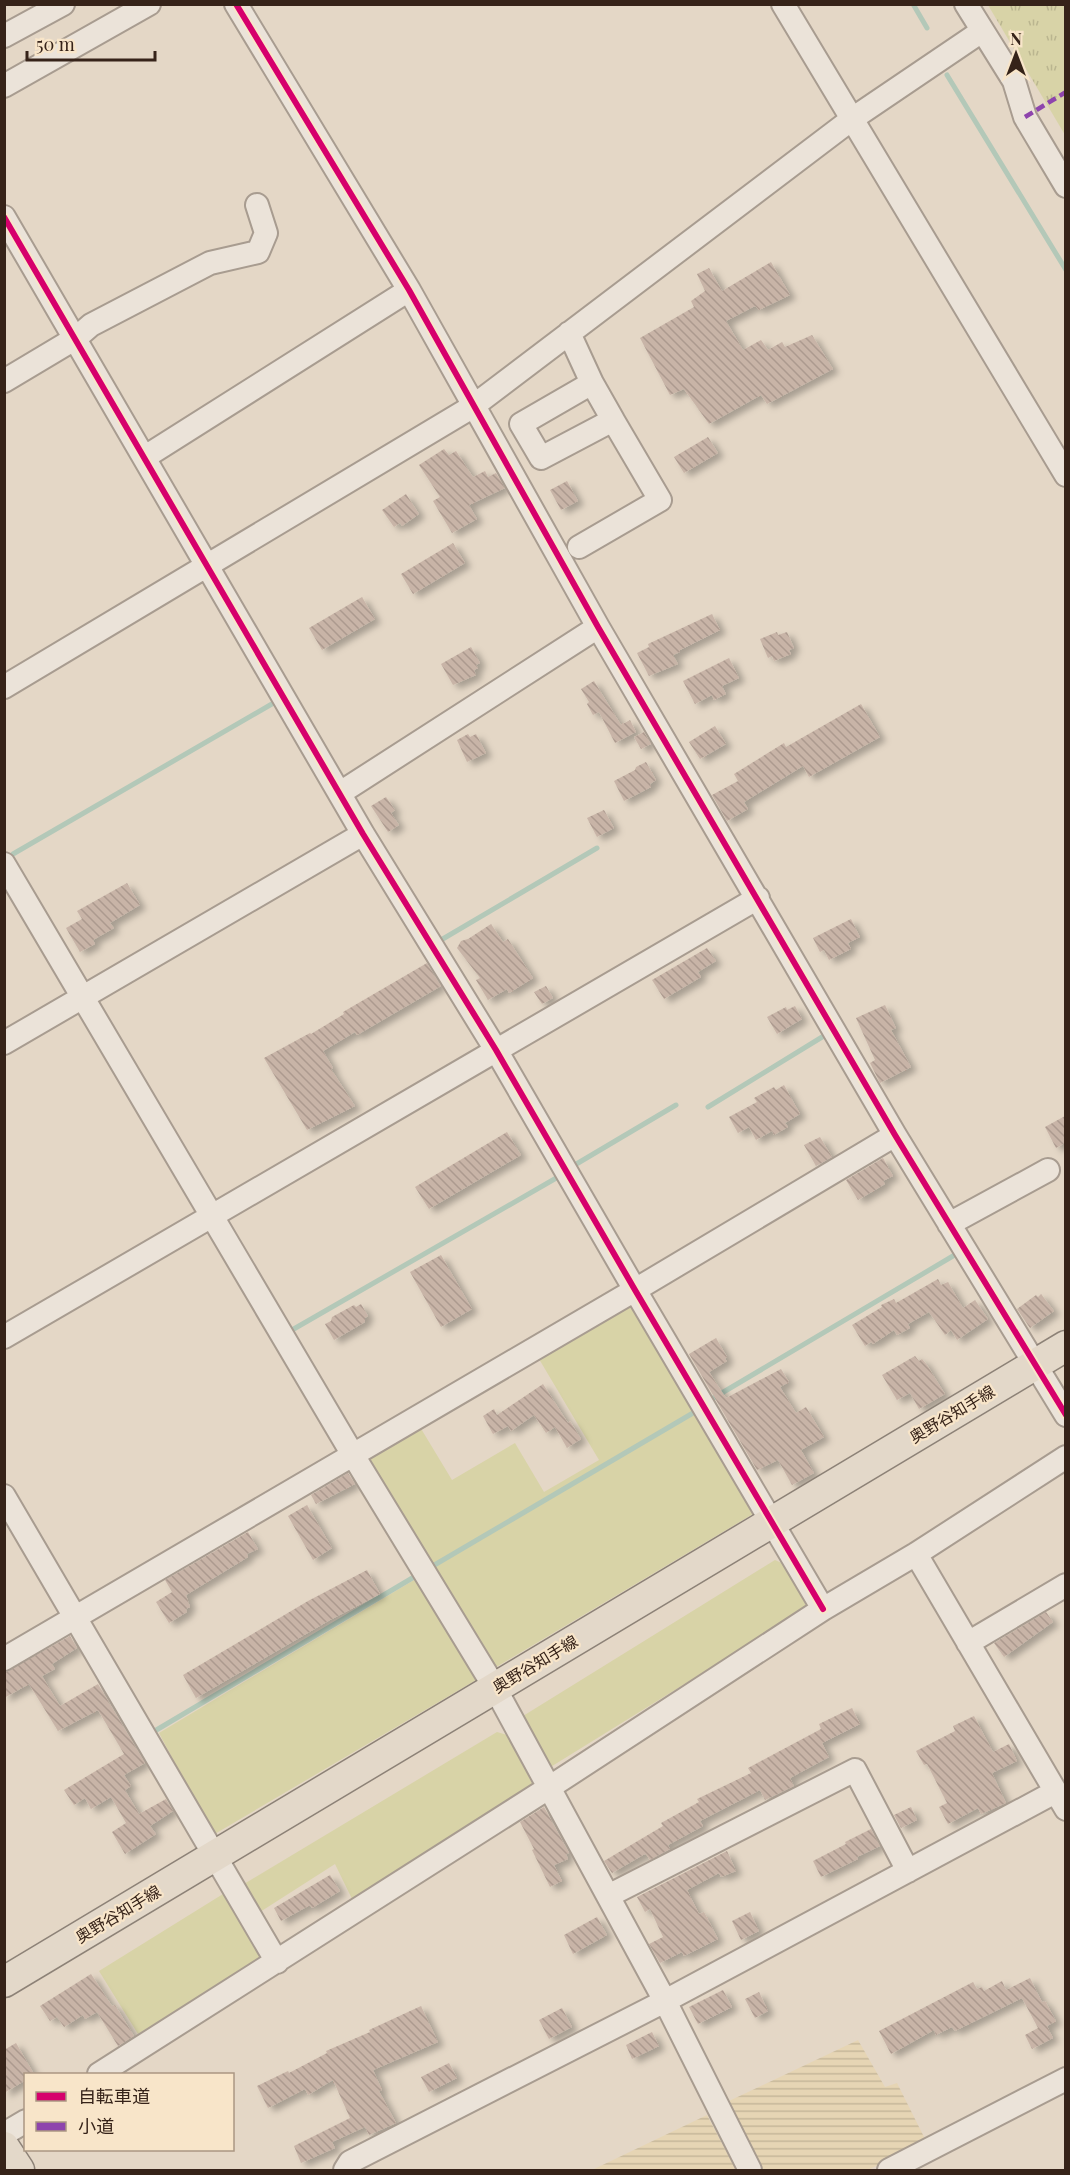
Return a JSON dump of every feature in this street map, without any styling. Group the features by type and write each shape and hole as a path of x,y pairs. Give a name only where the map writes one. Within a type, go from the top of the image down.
{"main road":[{"name":"奥野谷知手線","path":"4,2003 220,1865 1049,1371 1065,1346"},
{"name":"奥野谷知手線","path":"4,1982 220,1865"},
{"path":"4,2147 19,2170"}],"street":[{"path":"4,36 63,4"},
{"path":"4,86 149,4"},
{"path":"236,4 409,290 598,627 895,1136 949,1224 1049,1371 1065,1414"},
{"path":"783,4 1065,475"},
{"path":"966,4 1014,81 1025,117 1065,186"},
{"path":"4,687 472,406 852,119 982,31"},
{"path":"4,381 76,338 91,325 210,263 258,252 266,233 257,205"},
{"path":"4,217 363,834 496,1050 634,1290 823,1609"},
{"path":"145,458 409,290"},
{"path":"569,333 592,383 660,500 579,547"},
{"path":"592,383 521,424 541,458 613,420"},
{"path":"340,793 598,627"},
{"path":"4,1043 363,834"},
{"path":"4,864 353,1455 499,1697 665,2001 750,2170"},
{"path":"4,1337 758,898"},
{"path":"4,1659 895,1136"},
{"path":"949,1224 1048,1170"},
{"path":"101,2073 550,1787 823,1609 916,1554 1065,1457"},
{"path":"4,1496 277,1962"},
{"path":"345,2170 350,2162 665,2001 908,1871 1060,1801 916,1554"},
{"path":"968,1643 1065,1585"},
{"path":"608,1896 855,1770 908,1871"},
{"path":"889,2170 1065,2079"},
{"path":"4,2134 24,2122"}],"shaded area":[{"path":"858,2040 885,2087 897,2083 926,2141 868,2170 763,2170 729,2101"},
{"path":"707,2115 736,2170 592,2170"}],"green space":[{"path":"988,5 1065,5 1065,135"},
{"path":"633,1303 758,1511 493,1669 366,1458 420,1427 452,1480 515,1443 544,1492 599,1460 539,1359"},
{"path":"775,1560 786,1565 807,1608 549,1768 523,1716"},
{"path":"419,1577 476,1680 213,1835 159,1733"},
{"path":"497,1732 507,1735 533,1785 353,1901 335,1864 260,1912 244,1884"},
{"path":"223,1894 231,1899 263,1957 138,2034 99,1971"}],"building":[{"path":"771,262 790,295 759,310 755,306 726,321 743,350 761,340 768,350 782,342 785,347 812,335 833,369 767,404 761,395 709,424 684,389 670,395 640,338 694,307 691,301 705,291 697,274 709,268 722,291"},
{"path":"708,437 718,453 684,473 674,457"},
{"path":"444,449 449,455 456,451 473,477 485,471 488,477 496,473 505,488 469,505 477,519 452,533 433,501 440,497 419,465"},
{"path":"567,481 578,501 561,510 550,490"},
{"path":"406,494 419,514 402,526 400,523 394,527 382,510"},
{"path":"453,543 465,563 413,594 401,574"},
{"path":"362,597 375,619 322,650 309,628"},
{"path":"712,614 720,630 673,655 678,664 649,676 637,653 649,647 648,644"},
{"path":"777,632 778,635 787,632 794,648 789,650 791,654 774,661 772,656 768,658 760,639"},
{"path":"471,647 480,663 474,670 476,675 453,685 441,664"},
{"path":"729,658 739,678 722,686 726,694 714,700 712,695 695,704 683,681"},
{"path":"594,681 621,725 630,720 636,732 615,743 599,712 593,715 587,704 589,702 581,689"},
{"path":"861,704 880,737 809,777 803,766 744,802 748,809 727,821 712,795 738,781 734,774 784,743 786,747"},
{"path":"715,726 726,744 700,759 689,742"},
{"path":"644,732 651,744 641,749 634,737"},
{"path":"468,734 470,737 476,734 486,753 467,762 457,740"},
{"path":"646,762 656,780 650,784 651,787 624,801 614,781"},
{"path":"386,797 395,810 391,813 399,825 388,832 371,806"},
{"path":"604,810 614,828 597,837 587,818"},
{"path":"127,883 140,905 110,923 114,928 93,940 95,944 80,952 66,928 82,919 77,911"},
{"path":"851,919 860,937 848,943 851,949 829,960 824,950 820,952 813,938"},
{"path":"491,924 503,942 508,939 533,978 509,993 507,989 488,1000 476,980 480,978 457,948 461,941"},
{"path":"707,948 716,961 698,972 701,977 664,999 652,980"},
{"path":"427,963 441,986 357,1035 355,1032 323,1051 333,1068 331,1069 355,1106 307,1130 264,1058 311,1034 344,1014 343,1012"},
{"path":"546,986 553,998 542,1004 534,992"},
{"path":"885,1005 896,1028 891,1030 911,1067 880,1083 870,1063 875,1060 856,1018"},
{"path":"795,1006 802,1019 777,1034 767,1017 786,1007 787,1010"},
{"path":"784,1085 800,1114 785,1123 788,1127 774,1135 772,1131 756,1140 749,1127 738,1133 729,1117 757,1102 754,1098 774,1087 776,1090"},
{"path":"1065,1116 1065,1143 1056,1148 1045,1127"},
{"path":"507,1132 521,1155 429,1209 415,1187"},
{"path":"820,1137 832,1157 816,1166 804,1145"},
{"path":"883,1158 893,1176 883,1181 885,1184 858,1200 846,1180"},
{"path":"441,1255 472,1309 441,1327 410,1272"},
{"path":"938,1279 941,1285 948,1282 963,1308 975,1300 988,1319 957,1340 951,1330 945,1335 929,1312 908,1324 910,1328 897,1335 894,1330 873,1344 871,1342 865,1346 852,1325 882,1307 881,1305 894,1299 896,1303"},
{"path":"1041,1294 1054,1311 1030,1328 1017,1309 1036,1295 1038,1297"},
{"path":"361,1304 368,1316 365,1322 334,1340 325,1324 331,1321 332,1317 354,1305 356,1307"},
{"path":"716,1338 727,1361 709,1372 726,1398 781,1369 789,1382 780,1387 796,1413 806,1407 824,1437 801,1450 814,1473 792,1485 778,1460 757,1470 689,1354"},
{"path":"915,1356 927,1365 945,1394 919,1409 910,1393 897,1400 882,1375"},
{"path":"543,1384 581,1439 567,1448 555,1427 546,1433 534,1415 511,1431 508,1426 493,1434 483,1416 494,1409 497,1415"},
{"path":"348,1473 355,1484 316,1504 311,1495"},
{"path":"307,1505 332,1548 313,1560 288,1516"},
{"path":"248,1532 258,1549 186,1595 190,1607 186,1609 187,1612 169,1623 156,1602 172,1592 165,1580"},
{"path":"367,1570 380,1594 330,1620 196,1698 183,1675 308,1601"},
{"path":"1046,1612 1053,1622 1004,1657 994,1643"},
{"path":"70,1636 77,1648 52,1664 55,1669 42,1676 60,1706 98,1684 145,1763 124,1775 131,1786 125,1790 139,1814 166,1799 173,1811 150,1826 156,1834 125,1854 112,1832 126,1823 111,1797 91,1809 85,1798 74,1805 64,1790 124,1754 98,1710 58,1731 29,1684 4,1698 4,1673"},
{"path":"852,1708 860,1724 822,1743 829,1757 790,1778 794,1786 765,1800 760,1790 700,1821 703,1826 668,1845 670,1849 650,1860 646,1854 643,1855 612,1873 604,1861 663,1826 661,1823 699,1802 697,1799 751,1773 748,1768 821,1729 819,1724"},
{"path":"974,1716 993,1752 1009,1744 1017,1761 992,1773 1006,1803 981,1814 978,1808 948,1824 939,1807 947,1803 927,1764 924,1765 916,1751 955,1731 953,1726"},
{"path":"544,1807 569,1853 566,1854 568,1859 554,1865 562,1881 550,1887 520,1822"},
{"path":"911,1807 917,1820 901,1828 894,1815"},
{"path":"871,1829 880,1846 821,1877 813,1861"},
{"path":"727,1851 736,1871 721,1877 719,1873 687,1890 699,1914 704,1912 718,1939 684,1956 682,1952 660,1963 649,1944 663,1937 650,1909 645,1912 637,1897"},
{"path":"330,1875 340,1891 312,1908 310,1905 281,1921 274,1908"},
{"path":"750,1912 759,1931 741,1940 732,1921"},
{"path":"597,1917 607,1935 573,1954 564,1935"},
{"path":"91,1974 112,2006 115,2005 134,2036 118,2046 97,2012 85,2019 83,2015 64,2027 57,2017 50,2021 40,2006"},
{"path":"1030,1978 1042,2002 1045,2001 1056,2021 1047,2026 1053,2038 1032,2049 1025,2035 1038,2028 1022,1998 955,2031 952,2027 936,2035 934,2030 891,2054 879,2031 973,1982 977,1989 982,1987 984,1991 1002,1981 1006,1990"},
{"path":"723,1990 732,2007 698,2024 689,2007"},
{"path":"759,1992 768,2011 755,2018 745,1999"},
{"path":"421,2006 438,2042 373,2070 382,2090 379,2091 396,2123 369,2135 365,2127 332,2142 335,2148 301,2163 294,2146 350,2118 333,2080 308,2095 305,2089 268,2108 257,2086 288,2071 289,2073 327,2053 326,2051"},
{"path":"562,2008 572,2027 549,2039 539,2020"},
{"path":"652,2032 659,2046 632,2059 626,2045"},
{"path":"16,2043 33,2073 24,2073 24,2081 4,2093 4,2050"},
{"path":"449,2063 457,2078 429,2092 421,2077"}],"waterway":[{"path":"913,4 927,28"},
{"path":"947,75 1066,270"},
{"path":"13,854 277,701"},
{"path":"441,940 597,848"},
{"path":"708,1107 827,1034"},
{"path":"573,1166 676,1105"},
{"path":"292,1330 558,1177"},
{"path":"710,1400 958,1253"},
{"path":"431,1567 693,1413"},
{"path":"153,1732 414,1577"}],"marked path":[{"path":"1025,117 1066,92"}],"cycle path":[{"path":"236,4 409,290 598,627 895,1135 1066,1415"},
{"path":"4,217 363,834 496,1050 823,1609"}]}
